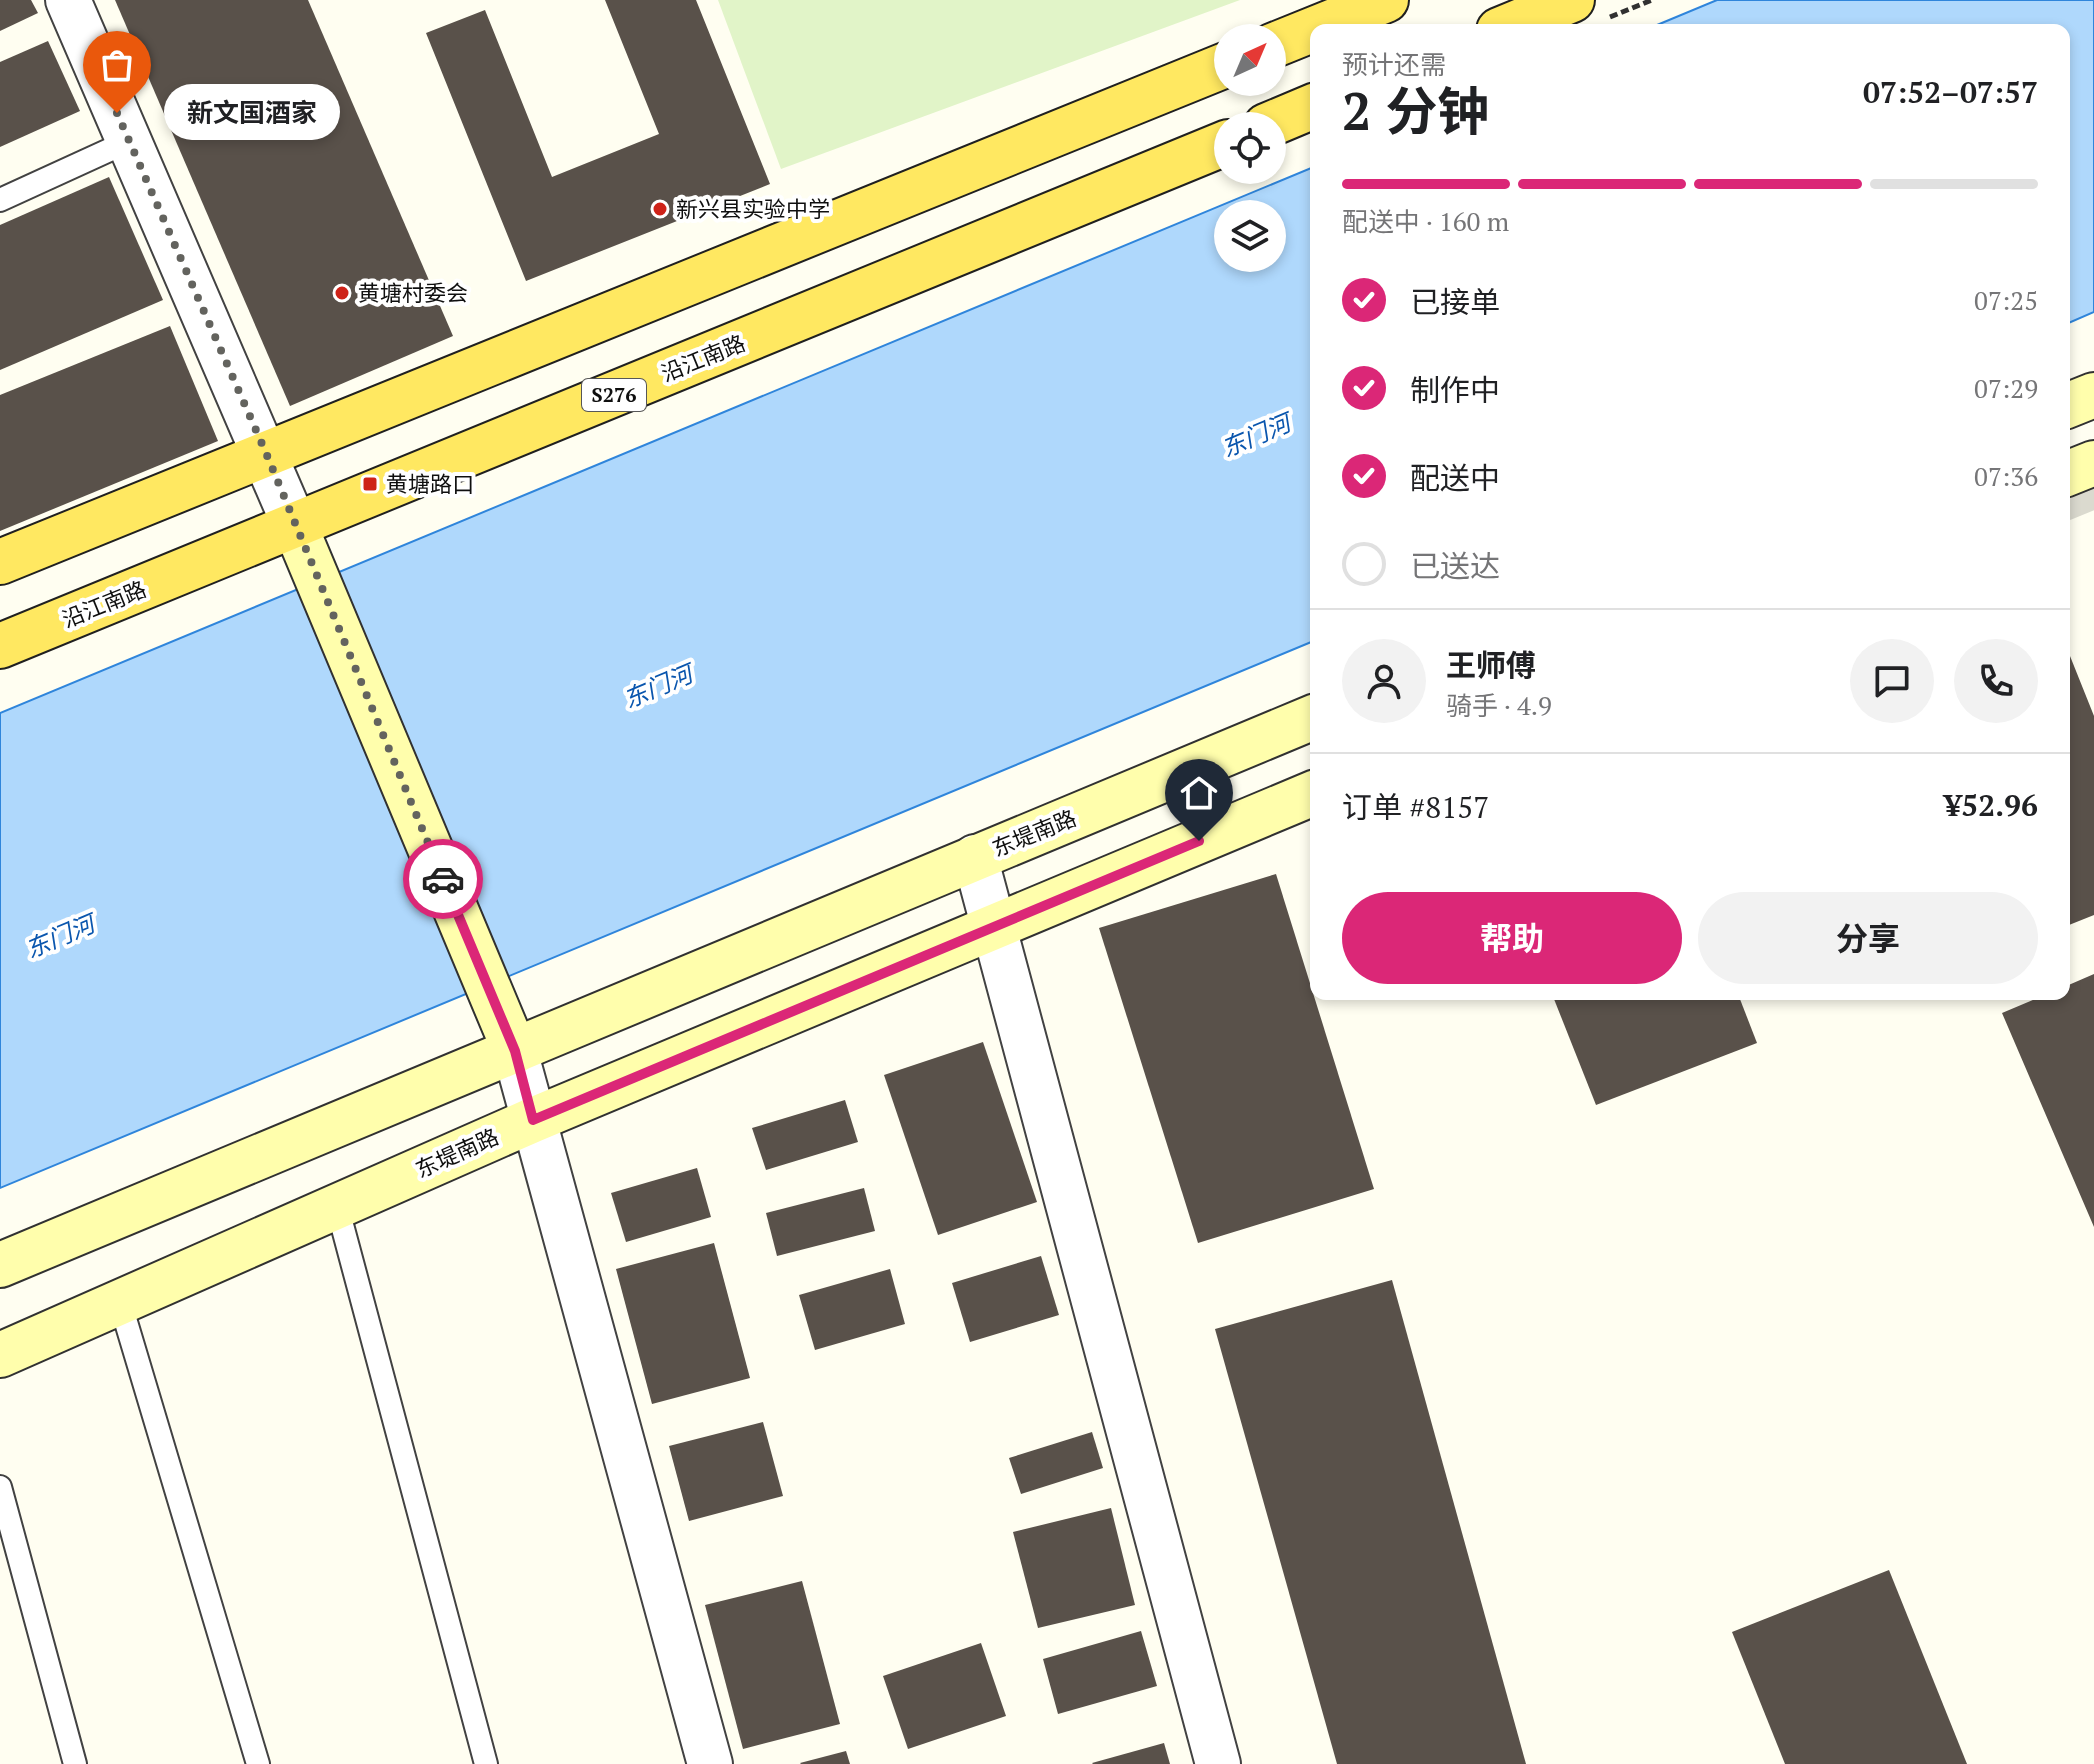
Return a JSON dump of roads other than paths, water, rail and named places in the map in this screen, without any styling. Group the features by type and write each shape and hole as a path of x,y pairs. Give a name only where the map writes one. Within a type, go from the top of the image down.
{"main road":[{"path":"1327,24 1386,0"},
{"path":"1525,24 1590,9"},
{"path":"1286,40 1310,31"},
{"path":"0,562 1214,70"},
{"path":"1286,118 1310,108"},
{"name":"沿江南路","path":"0,646 1214,148"},
{"path":"2070,405 2094,395"},
{"path":"2070,473 2094,463"},
{"path":"295,526 515,1051"},
{"name":"东堤南路","path":"0,1265 1310,718"},
{"name":"东堤南路","path":"0,1355 533,1120 1310,795"}],"street":[{"path":"68,0 295,526"},
{"path":"975,857 1218,1764"},
{"path":"515,1051 710,1764"}],"lane":[{"path":"0,200 129,141"},
{"path":"337,1206 486,1764"},
{"path":"120,1302 258,1764"},
{"path":"0,1487 75,1764"}],"water":[{"path":"1717,0 2094,0 2094,312 2070,322 2070,24 1659,24"},
{"name":"东门河","path":"1310,168 1310,642 0,1188 0,713 1214,208 1214,272 1286,272 1286,200 1234,200 1273,184 1286,184 1286,178"}],"tunnel":[{"path":"2074,471 2094,520"}],"place":[{"name":"新文国酒家","path":"117,113"},
{"name":"新兴县实验中学","path":"660,209"},
{"name":"黄塘村委会","path":"342,293"},
{"name":"黄塘路口","path":"370,484"}]}
